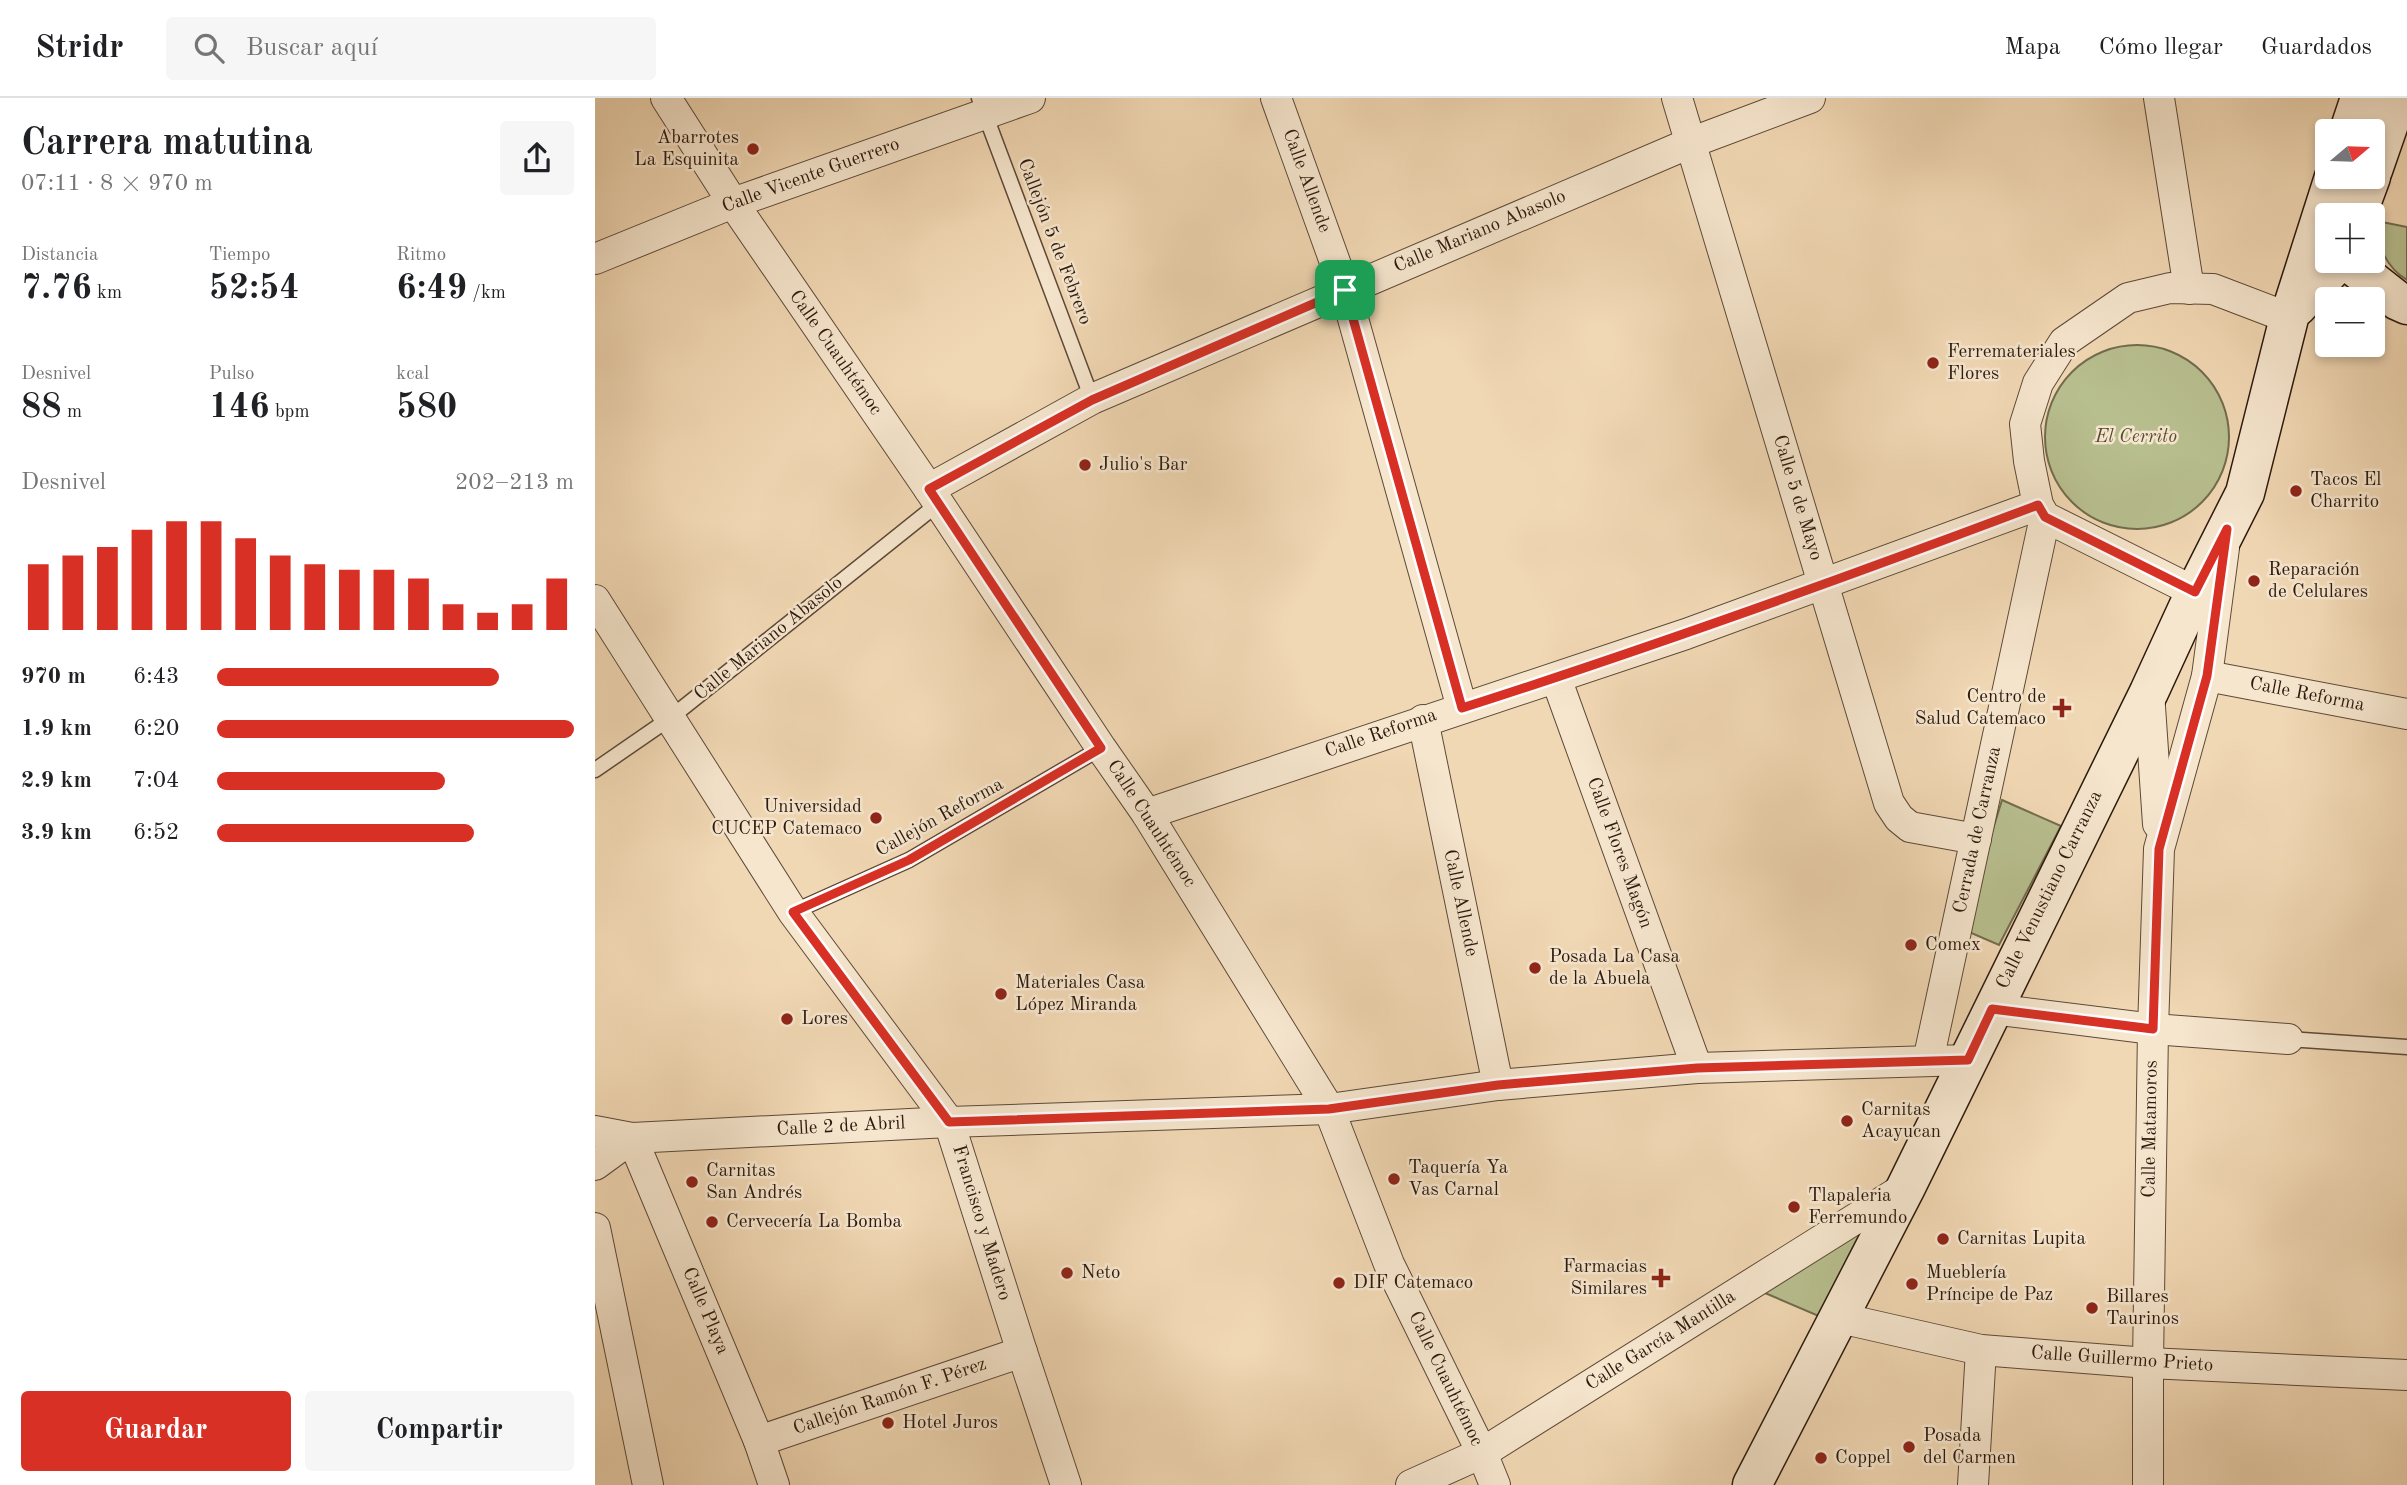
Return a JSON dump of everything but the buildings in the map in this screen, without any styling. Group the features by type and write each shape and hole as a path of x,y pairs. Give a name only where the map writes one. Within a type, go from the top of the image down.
{"street":[{"name":"Calle Cuauhtémoc","path":"666,98 733,203 1147,814 1329,1109 1389,1264 1482,1453 1495,1485"},
{"name":"Calle Vicente Guerrero","path":"595,259 982,106 1030,98"},
{"name":"Calle Allende","path":"1276,98 1345,290 1462,708"},
{"name":"Calle 5 de Mayo","path":"1677,98 1889,803 1899,818 1910,827 1976,839"},
{"name":"Calle Mariano Abasolo","path":"934,496 1092,400 1690,144 1810,98"},
{"path":"2159,98 2189,289"},
{"path":"2353,119 2360,98"},
{"path":"2385,135 2398,98"},
{"name":"Calle Venustiano Carranza","path":"1752,1485 1906,1187 2245,493 2289,317 2315,273"},
{"path":"2363,273 2407,305"},
{"path":"2195,592 2041,511 2029,461 2025,424 2038,383 2064,342 2128,298 2170,288 2213,289 2289,317"},
{"name":"Calle Reforma","path":"1147,814 1423,720 1556,678 2041,511"},
{"name":"Cerrada de Carranza","path":"1928,1060 1976,839 2041,511"},
{"name":"Calle Matamoros","path":"2148,1485 2153,1029 2159,849 2207,676 2227,529"},
{"name":"Francisco y Madero","path":"595,600 793,912 949,1122 1066,1485"},
{"name":"Calle Reforma","path":"2207,676 2407,714"},
{"name":"Calle Flores Magón","path":"1556,678 1697,1068"},
{"path":"2149,692 2159,849"},
{"name":"Calle Allende","path":"1423,720 1498,1085"},
{"path":"1992,1009 2153,1029 2288,1039"},
{"name":"Calle 2 de Abril","path":"595,1131 632,1138 949,1122 1329,1109 1498,1085 1697,1068 1968,1060"},
{"path":"595,1165 632,1138"},
{"name":"Calle Playa","path":"632,1138 759,1441 774,1485"},
{"name":"Calle García Mantilla","path":"1411,1485 1482,1453 1906,1187"},
{"path":"595,1227 648,1485"},
{"name":"Calle Guillermo Prieto","path":"1840,1318 1981,1350 2148,1363 2407,1374"},
{"path":"1973,1485 1981,1350"},
{"name":"Callejón Ramón F. Pérez","path":"759,1441 1022,1352"}],"lane":[{"name":"Callejón 5 de Febrero","path":"982,106 1092,400"},
{"name":"Calle Mariano Abasolo","path":"595,770 669,719 934,496"},
{"name":"Callejón Reforma","path":"793,912 909,860 1101,748"},
{"path":"2288,1039 2407,1047"}],"green space":[{"path":"2385,223 2407,227 2407,280 2385,257"},
{"name":"El Cerrito","path":"2137,345 2172,352 2202,372 2222,402 2229,437 2222,472 2202,502 2172,522 2137,529 2102,522 2072,502 2052,472 2045,437 2052,402 2072,372 2102,352"},
{"path":"2002,800 2061,826 1999,945 1962,929"},
{"path":"1872,1224 1828,1320 1758,1290"}],"place":[{"name":"Abarrotes La Esquinita","path":"753,149"},
{"name":"Ferremateriales Flores","path":"1933,363"},
{"name":"Julio's Bar","path":"1085,465"},
{"name":"Tacos El Charrito","path":"2296,491"},
{"name":"Reparación de Celulares","path":"2254,581"},
{"name":"Centro de Salud Catemaco","path":"2062,708"},
{"name":"Universidad CUCEP Catemaco","path":"876,818"},
{"name":"Comex","path":"1911,945"},
{"name":"Posada La Casa de la Abuela","path":"1535,968"},
{"name":"Materiales Casa López Miranda","path":"1001,994"},
{"name":"Lores","path":"787,1019"},
{"name":"Carnitas Acayucan","path":"1847,1121"},
{"name":"Taquería Ya Vas Carnal","path":"1394,1179"},
{"name":"Carnitas San Andrés","path":"692,1182"},
{"name":"Tlapaleria Ferremundo","path":"1794,1207"},
{"name":"Cervecería La Bomba","path":"712,1222"},
{"name":"Carnitas Lupita","path":"1943,1239"},
{"name":"Neto","path":"1067,1273"},
{"name":"Farmacias Similares","path":"1661,1278"},
{"name":"DIF Catemaco","path":"1339,1283"},
{"name":"Mueblería Príncipe de Paz","path":"1912,1284"},
{"name":"Billares Taurinos","path":"2092,1308"},
{"name":"Hotel Juros","path":"888,1423"},
{"name":"Posada del Carmen","path":"1909,1447"},
{"name":"Coppel","path":"1821,1458"}],"route":[{"path":"1345,290 1462,708 1686,634 2038,505 2045,517 2195,592 2227,529 2207,676 2159,849 2153,1029 1992,1009 1968,1060 1697,1068 1498,1085 1329,1109 949,1122 793,912 909,860 1101,748 929,489 1092,400 1345,290"}]}
